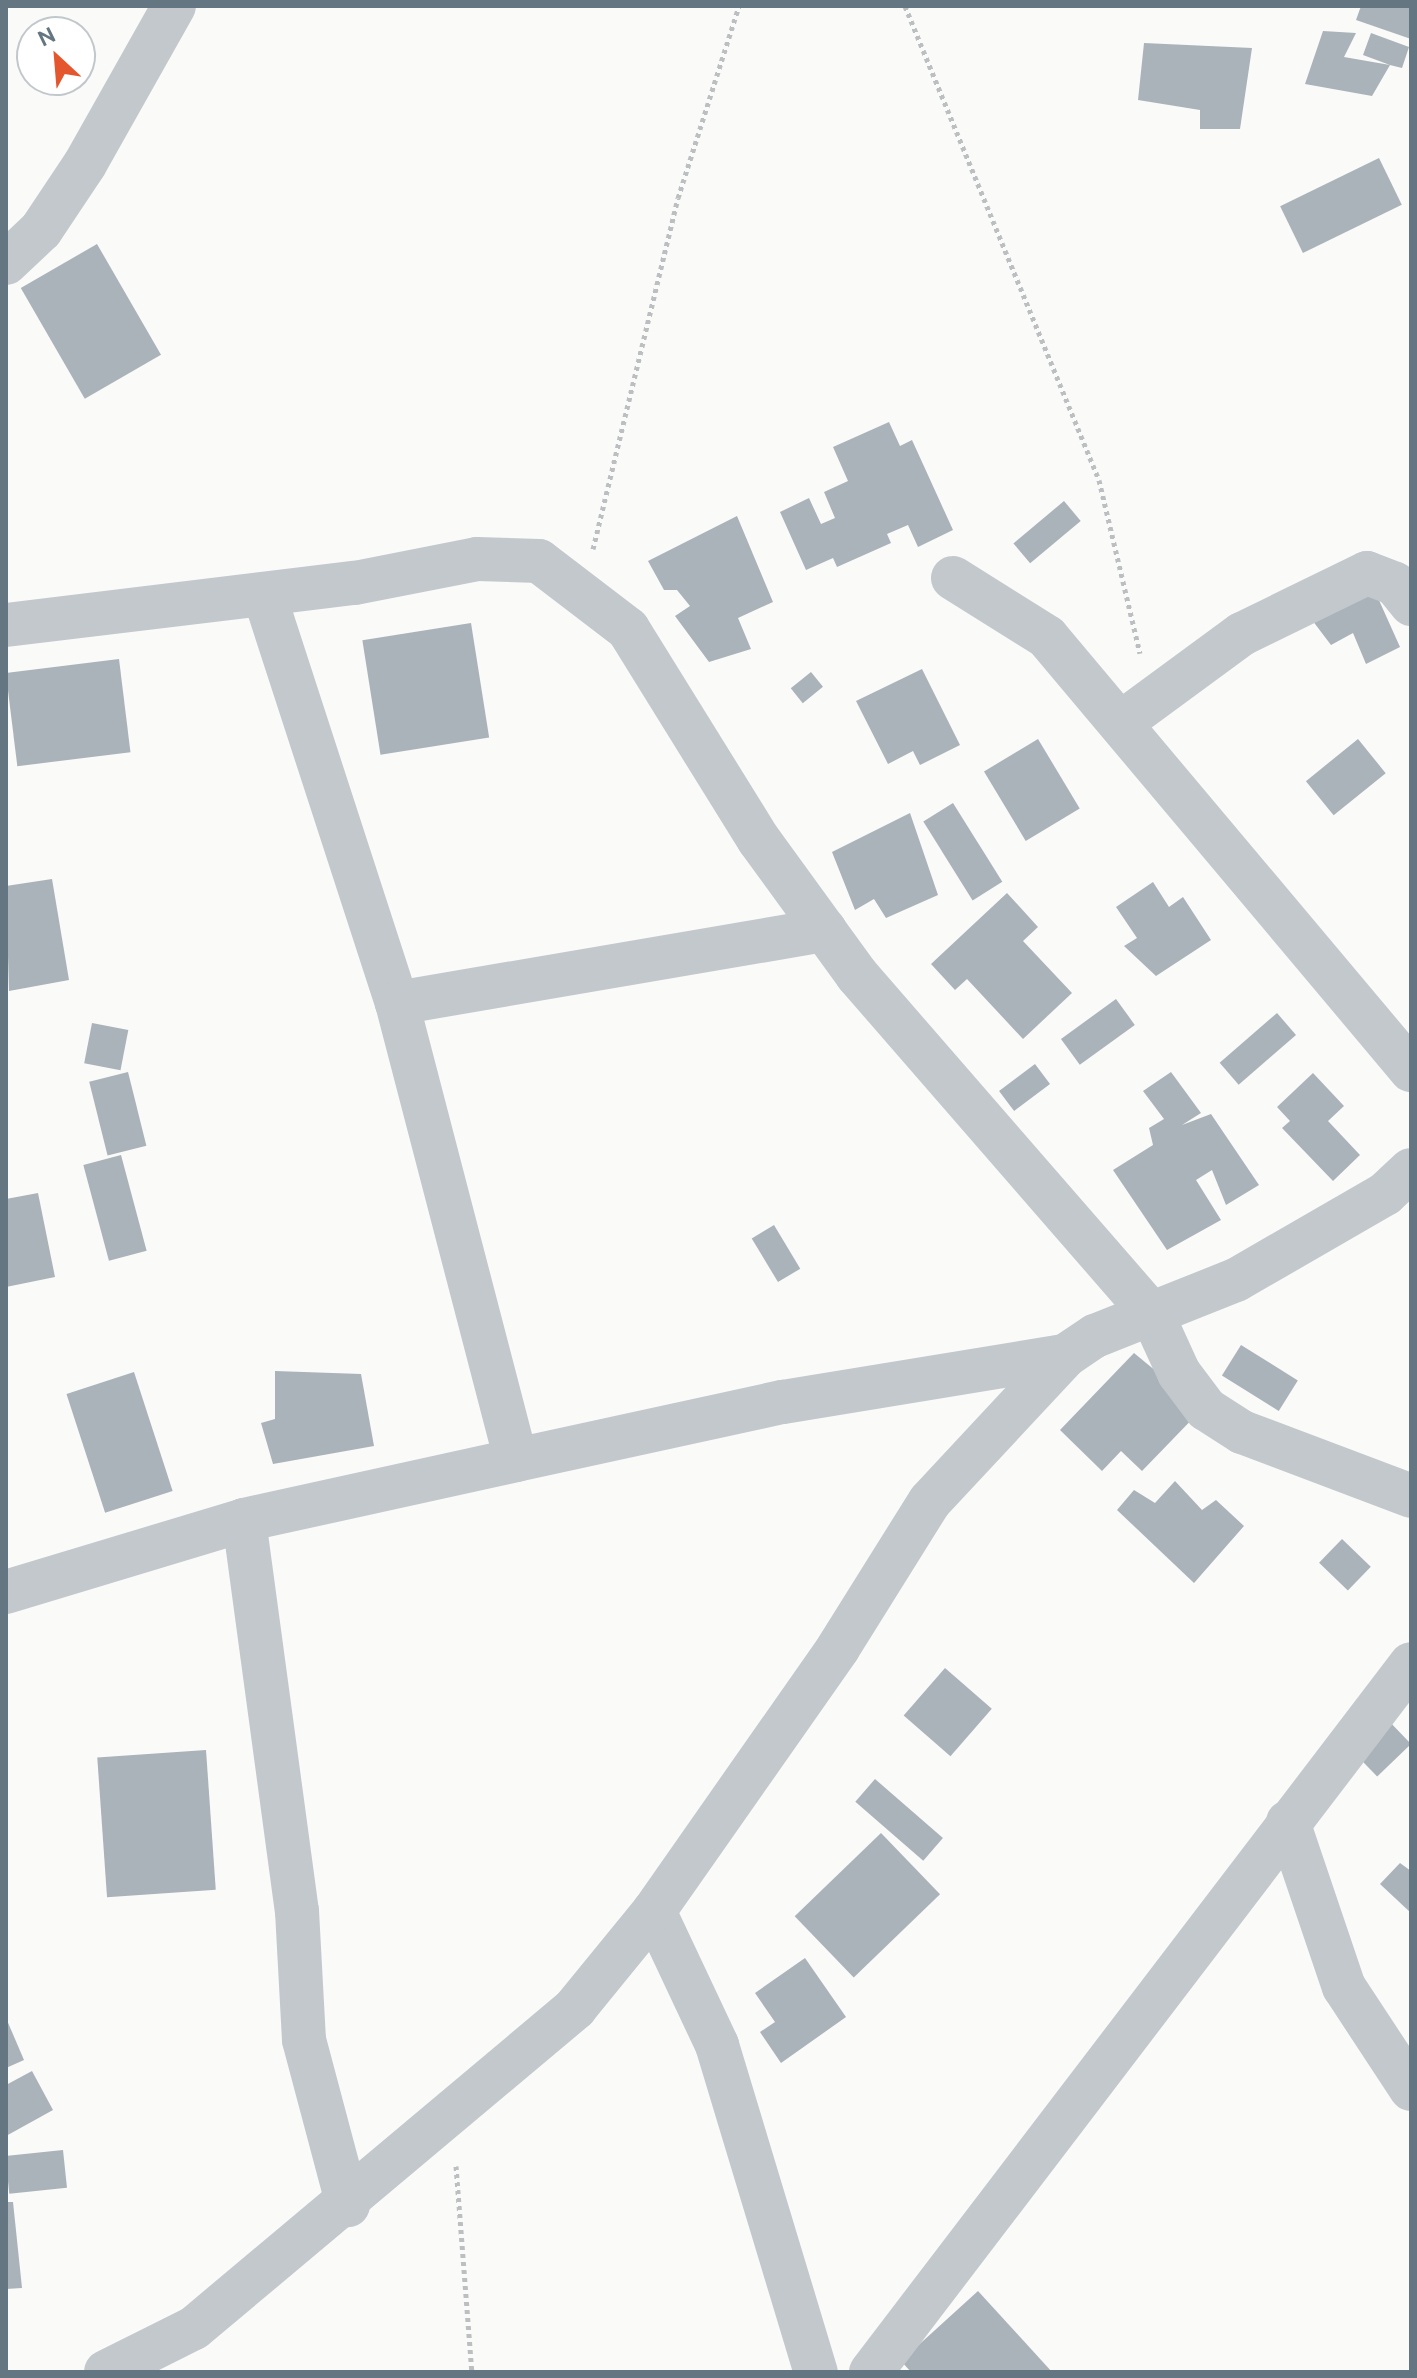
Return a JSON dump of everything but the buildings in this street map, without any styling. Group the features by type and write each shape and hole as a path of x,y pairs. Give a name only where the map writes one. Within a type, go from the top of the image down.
{"street":[{"path":"6,263 41,230 85,164 174,6"},
{"path":"6,625 264,594 516,557 539,561 582,589 628,629 825,930 1152,1314 1179,1373 1206,1409 1242,1432 1411,1496"},
{"path":"1136,712 1242,634 1367,573 1395,584 1411,604"},
{"path":"953,578 1047,637 1136,712 1411,1070"},
{"path":"264,594 397,1003 516,1460"},
{"path":"397,1003 825,930"},
{"path":"6,1592 244,1520 783,1402 1065,1356 1311,1239 1411,1170"},
{"path":"106,2372 194,2328 348,2205 575,2008 654,1911 838,1648 930,1501 1065,1356"},
{"path":"244,1520 297,1911 304,2040 348,2205"},
{"path":"871,2372 1411,1664"},
{"path":"1288,1822 1344,1987 1411,2089"},
{"path":"654,1911 717,2045 816,2372"}],"path":[{"path":"582,589 678,198 739,6"},
{"path":"905,6 1099,480 1136,712"},
{"path":"457,2110 458,2261 472,2372"}]}
